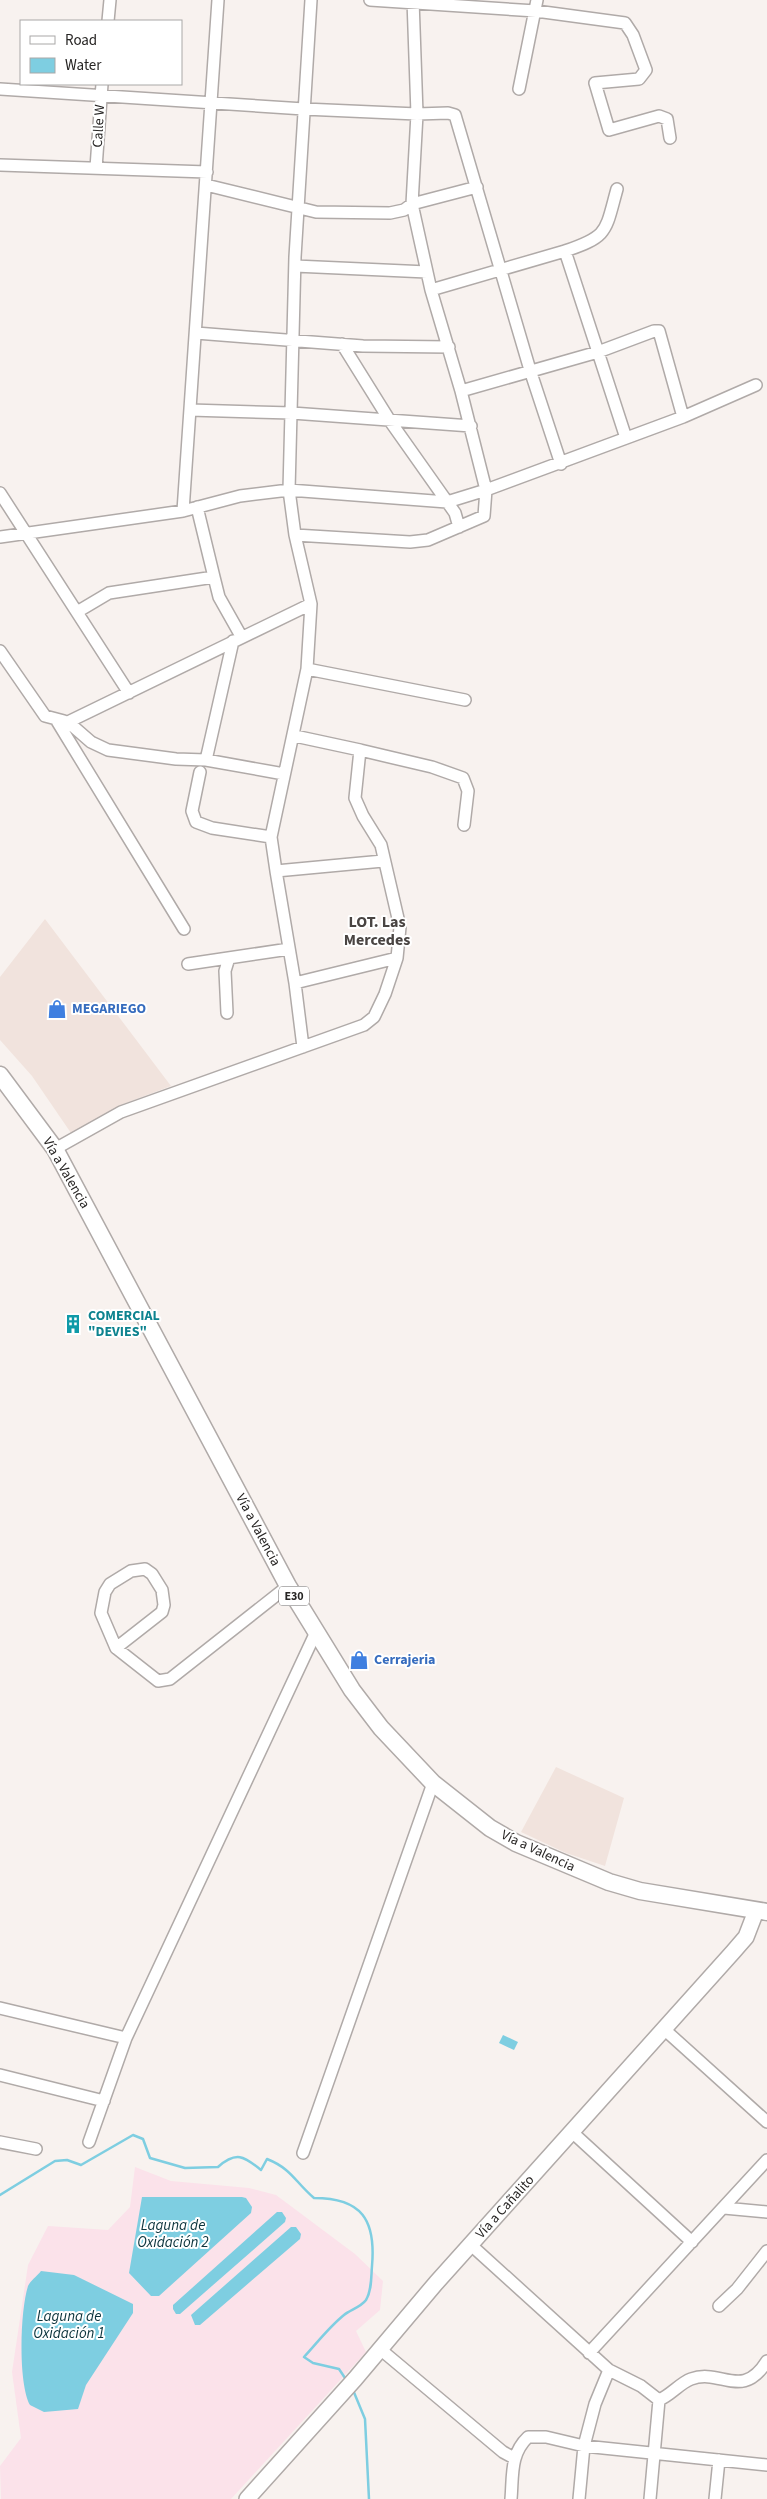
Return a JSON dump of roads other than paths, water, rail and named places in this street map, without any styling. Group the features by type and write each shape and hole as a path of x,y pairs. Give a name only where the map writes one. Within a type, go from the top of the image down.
{"highway":[{"name":"Vía a Valencia","path":"0,1075 55,1149 288,1586 366,1710 414,1765 433,1783 490,1828 516,1843 609,1882 640,1891 762,1911"}],"main road":[{"name":"Vía a Cañalito","path":"248,2499 471,2245 665,2030 746,1937 762,1911"}],"street":[{"path":"108,20 110,0"},
{"path":"183,511 218,0"},
{"path":"303,1047 295,983 271,837 307,669 312,604 295,535 289,490 295,266 311,0"},
{"path":"370,0 536,5 618,20 629,27 645,66 645,74 639,79 595,83 609,130 659,116 667,119 670,138"},
{"path":"295,535 420,541 484,516 486,490 449,347 431,290 412,204 417,114 413,1"},
{"path":"519,89 536,5"},
{"path":"0,89 101,89 212,102 304,109 417,114 448,113 455,115 530,370 561,464"},
{"name":"Calle W","path":"96,168 101,89"},
{"path":"0,165 207,172"},
{"path":"206,185 298,206 316,212 390,213 404,210 412,204 477,187"},
{"path":"431,290 590,242 601,236 617,189"},
{"path":"565,251 626,438"},
{"path":"295,266 427,272"},
{"path":"461,391 598,352 654,331 659,331 684,417"},
{"path":"196,333 342,344 449,347"},
{"path":"342,344 390,421 456,514 459,527"},
{"path":"0,538 183,511 240,496 289,490 447,502 561,464 684,417 756,385"},
{"path":"190,410 292,413 470,426"},
{"path":"0,494 129,693"},
{"path":"197,507 219,597 237,638 206,760"},
{"path":"76,612 109,593 214,577"},
{"path":"62,721 129,693 237,638 312,604"},
{"path":"0,650 46,716 62,721 91,742 108,750"},
{"path":"307,669 465,700"},
{"path":"62,721 71,744 184,929"},
{"path":"294,736 360,750 459,775 466,783 468,790 464,824"},
{"path":"71,744 176,759 206,760 284,774"},
{"path":"55,1149 120,1112 370,1022 385,994 397,958 399,918 381,845 363,816 355,798 360,750"},
{"path":"200,772 192,811 196,822 212,828 271,837"},
{"path":"276,871 384,862"},
{"path":"188,964 289,949"},
{"path":"227,1013 225,971 229,958"},
{"path":"295,983 397,958"},
{"path":"116,1648 162,1612 164,1605 162,1590 152,1574 145,1569 130,1571 110,1584 105,1592 102,1613 116,1648 158,1681 170,1679 288,1586"},
{"path":"89,2142 126,2038 316,1632"},
{"path":"303,2153 433,1783"},
{"path":"0,2008 126,2038"},
{"path":"665,2030 767,2122"},
{"path":"0,2075 104,2101"},
{"path":"572,2132 692,2242"},
{"path":"0,2142 36,2149"},
{"path":"589,2354 767,2160"},
{"path":"724,2208 767,2212"},
{"path":"471,2245 608,2370 641,2386 659,2400"},
{"path":"719,2306 737,2289 767,2251"},
{"path":"380,2349 503,2452 514,2458"},
{"path":"659,2400 668,2396 690,2379 702,2378 735,2382 748,2380 758,2374 767,2361"},
{"path":"580,2499 584,2446 595,2404 608,2370"},
{"path":"650,2499 659,2400"},
{"path":"511,2499 514,2458 521,2444 528,2436 546,2437 584,2446 767,2465"},
{"path":"715,2499 718,2460"}],"water":[{"path":"503,2035 518,2042 514,2050 499,2043"},
{"name":"Laguna de Oxidación 2","path":"142,2197 242,2197 246,2198 252,2207 251,2213 159,2296 151,2296 129,2273"},
{"path":"277,2212 282,2212 286,2218 285,2222 180,2314 176,2314 173,2305"},
{"path":"291,2227 296,2227 301,2234 300,2239 200,2325 195,2325 191,2315"},
{"name":"Laguna de Oxidación 1","path":"41,2271 74,2275 133,2304 133,2313 86,2385 78,2409 44,2412 30,2405 26,2395 22,2364 23,2312 28,2286"}],"waterway":[{"path":"0,2195 55,2161 67,2160 81,2165 133,2135 143,2139 150,2158 185,2168 218,2167 235,2157 250,2161 261,2170 267,2159 275,2163 288,2172 314,2198 344,2202 354,2207 368,2224 373,2250 371,2283 368,2296 361,2305 346,2313 333,2325 304,2357 313,2363 339,2369 347,2381"},
{"path":"353,2390 365,2419 369,2499"}],"place":[{"name":"MEGARIEGO","path":"57,1009"},
{"name":"COMERCIAL \"DEVIES\"","path":"73,1324"},
{"name":"Cerrajeria","path":"359,1660"}],"district":[{"name":"LOT. Las Mercedes","path":"377,931"}]}
